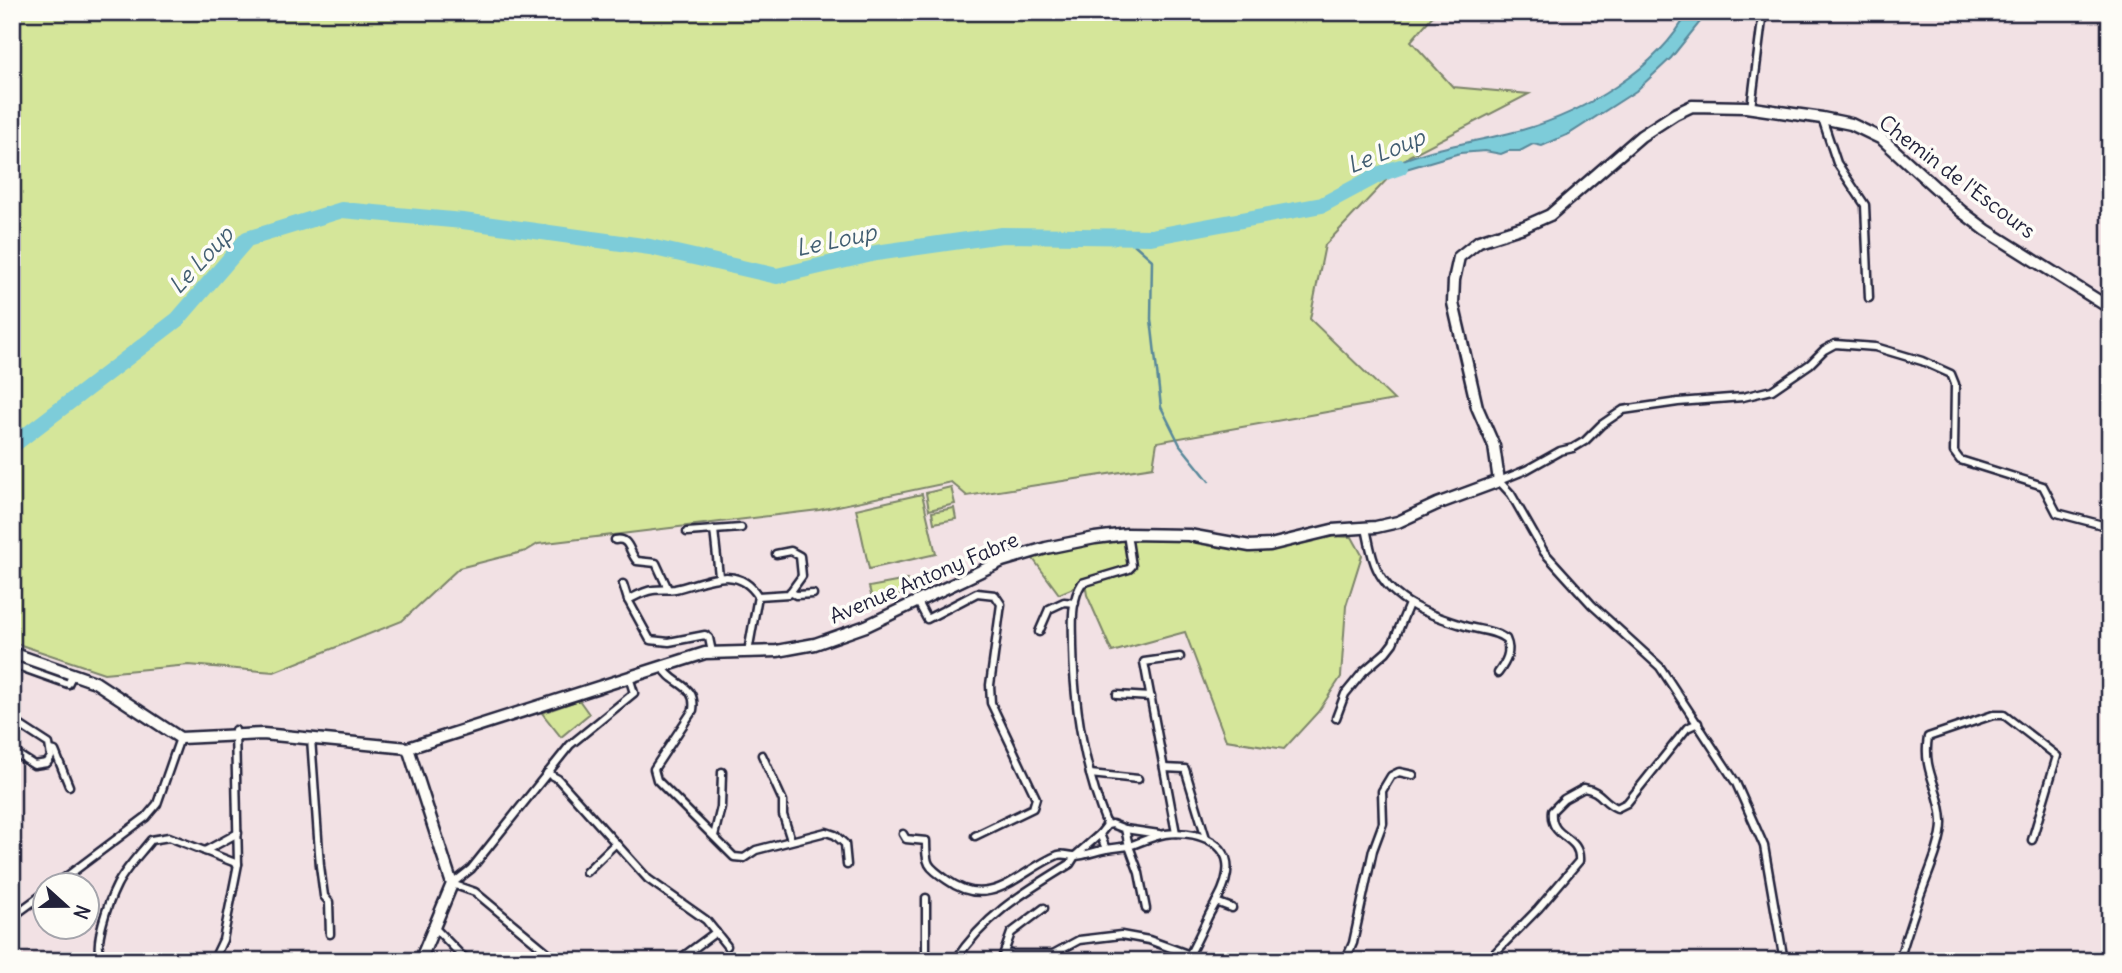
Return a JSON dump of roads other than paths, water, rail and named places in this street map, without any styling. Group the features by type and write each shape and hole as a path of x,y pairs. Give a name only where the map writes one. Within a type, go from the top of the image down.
{"street":[{"path":"1751,108 1763,12"},
{"name":"Chemin de l'Escours","path":"1498,474 1494,446 1477,407 1453,303 1459,257 1479,241 1550,215 1641,136 1692,106 1751,108 1851,124 1882,139 1954,205 1986,230 2110,308"},
{"path":"1822,118 1837,163 1865,205 1869,298"},
{"path":"1784,961 1764,846 1736,782 1660,667 1600,613 1544,552 1498,474 1526,470 1560,451 1573,448 1623,410 1743,397 1772,390 1810,365 1824,350 1835,344 1875,347 1951,374 1955,384 1954,453 1960,460 2043,486 2057,513 2110,527"},
{"name":"Avenue Antony Fabre","path":"408,748 712,652 777,651 815,644 866,626 1002,561 1058,545 1127,534 1189,535 1250,546 1284,543 1332,530 1366,528 1398,522 1498,474"},
{"path":"687,532 741,528"},
{"path":"1366,528 1377,570 1394,593 1409,604 1444,620 1501,635 1508,644 1509,651 1499,673"},
{"path":"714,530 719,576"},
{"path":"1107,825 1090,774 1074,686 1074,603 1082,583 1132,566 1127,534"},
{"path":"615,540 626,541 637,561 656,563 667,589"},
{"path":"776,554 790,551 800,556 803,576 790,592"},
{"path":"628,600 650,590 667,589 719,576 740,580 752,587 758,596 748,652"},
{"path":"623,584 628,600 650,640 669,642 705,635 709,638 712,652"},
{"path":"758,596 790,592 796,595 813,594"},
{"path":"918,602 927,619 977,593 995,596 1001,604 990,685 991,703 1037,798 1033,808 975,836"},
{"path":"1039,632 1049,609 1064,602 1074,603"},
{"path":"1336,718 1345,694 1393,643 1409,604"},
{"path":"12,653 104,687 170,734 180,738 234,733 263,734 408,748 452,884"},
{"path":"1176,833 1144,662 1180,657"},
{"path":"12,664 68,684 73,674"},
{"path":"662,666 665,672 690,690 695,699 693,710 654,769 657,780 734,857 744,858 755,850 825,832 835,835 845,844 847,865"},
{"path":"419,961 452,884 471,870 569,745 634,693 629,677"},
{"path":"1117,695 1151,697"},
{"path":"1899,961 1929,872 1942,823 1939,797 1925,756 1928,737 1993,715 2004,715 2057,756 2032,841"},
{"path":"12,720 48,744 51,757 47,763 34,765 12,751"},
{"path":"1487,961 1538,909 1579,861 1580,852 1574,842 1559,835 1551,820 1552,811 1564,799 1584,788 1596,790 1609,804 1617,808 1627,803 1687,728 1698,723"},
{"path":"213,961 223,940 237,864 234,733"},
{"path":"73,872 146,817 157,804 180,738"},
{"path":"312,738 320,866 324,895 329,902 330,934"},
{"path":"51,750 55,751 69,786"},
{"path":"762,755 783,801 783,815 791,840"},
{"path":"1164,768 1185,769 1206,838"},
{"path":"547,772 558,779 648,879 706,920 727,946"},
{"path":"714,836 721,807 722,772"},
{"path":"1345,961 1353,943 1373,850 1383,823 1382,791 1391,776 1399,772 1413,775"},
{"path":"1090,774 1138,779"},
{"path":"955,961 972,935 995,914 1070,864 1107,825 1206,838 1228,857 1227,874 1216,902 1188,958 1149,940 1121,935 1079,940 1053,954 1005,954"},
{"path":"1125,829 1139,873 1146,909"},
{"path":"205,850 238,833"},
{"path":"903,834 906,839 926,841 926,860 929,867 961,890 979,892 1000,889 1061,854 1075,856 1129,846 1161,834"},
{"path":"1100,834 1105,849"},
{"path":"101,961 97,951 100,933 117,884 150,840 169,836 237,864"},
{"path":"586,872 616,843"},
{"path":"452,884 475,892 558,961"},
{"path":"926,898 926,961"},
{"path":"12,916 32,902"},
{"path":"1216,902 1232,908"},
{"path":"1001,961 1011,933 1044,908"},
{"path":"435,928 461,955 471,961"},
{"path":"677,961 716,932"}],"water":[{"name":"Le Loup","path":"1688,12 1708,12 1671,58 1636,91 1569,134 1542,146 1533,144 1520,151 1501,154 1485,151 1460,153 1382,176 1378,171 1413,156 1522,130 1593,100 1617,86 1658,52 1675,33"}],"waterway":[{"name":"Le Loup","path":"12,446 178,319 247,239 342,210 463,221 650,247 777,276 876,253 1002,235 1151,237 1322,205 1380,174 1400,167"},
{"path":"1126,237 1152,260 1151,319 1161,407 1180,445 1209,481"}]}
